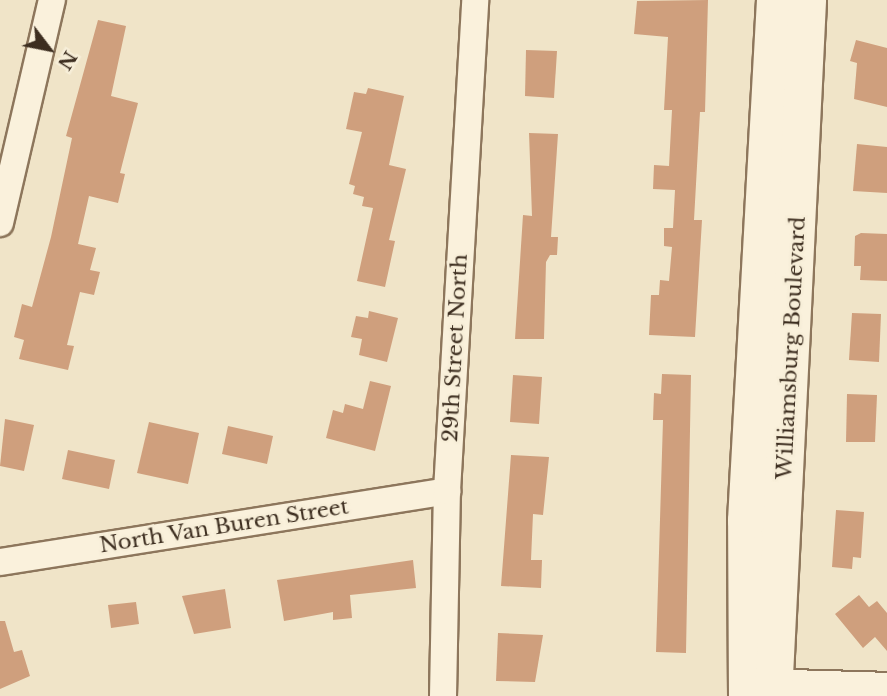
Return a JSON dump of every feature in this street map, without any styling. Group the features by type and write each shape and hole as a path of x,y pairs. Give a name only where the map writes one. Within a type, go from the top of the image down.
{"main road":[{"name":"Williamsburg Boulevard","path":"760,689 746,520 775,0"},
{"name":"Williamsburg Boulevard","path":"760,689 807,0"}],"street":[{"path":"0,223 52,0"},
{"name":"29th Street North","path":"443,696 447,491 475,0"},
{"name":"North Van Buren Street","path":"0,562 447,491"},
{"path":"760,689 887,686"}],"building":[{"path":"708,0 705,112 700,112 694,220 702,220 695,337 649,335 651,295 659,295 660,280 669,281 672,247 664,246 664,228 673,228 675,190 653,189 654,165 669,166 672,110 664,110 668,37 634,34 637,1"},
{"path":"98,20 126,26 111,96 138,103 120,173 125,174 118,203 89,196 78,244 96,248 90,270 100,272 94,295 80,292 67,345 74,346 68,370 19,359 24,340 14,337 22,304 32,307 51,237 72,138 66,136"},
{"path":"856,40 887,48 887,107 854,99 857,63 850,61"},
{"path":"526,50 557,51 554,98 525,96"},
{"path":"368,88 404,96 389,165 406,169 389,240 395,241 385,287 357,281 373,208 362,206 364,197 353,194 355,186 349,184 362,132 346,129 354,92 366,94"},
{"path":"529,133 558,134 551,237 558,237 557,255 550,255 546,262 544,339 515,339 523,215 532,216"},
{"path":"857,144 887,147 887,193 853,191"},
{"path":"861,233 887,234 887,281 860,280 861,266 854,266 855,236"},
{"path":"369,311 398,318 387,362 359,355 362,339 351,337 356,316 368,318"},
{"path":"852,313 881,314 879,362 849,360"},
{"path":"662,374 691,375 686,653 656,652 663,420 653,420 654,393 661,394"},
{"path":"513,375 542,377 539,424 510,422"},
{"path":"370,381 391,386 375,451 326,438 333,410 343,413 345,404 363,409"},
{"path":"847,394 877,395 875,442 846,442"},
{"path":"5,419 34,425 24,471 0,466"},
{"path":"149,422 199,433 188,484 137,473"},
{"path":"228,426 273,436 267,464 222,454"},
{"path":"68,450 115,460 109,489 62,479"},
{"path":"511,455 549,457 543,515 533,514 531,560 542,560 541,588 501,586"},
{"path":"836,510 864,512 861,558 853,557 852,569 832,567"},
{"path":"413,560 416,588 350,595 352,618 333,620 333,612 284,621 277,580"},
{"path":"225,589 231,628 194,634 182,596"},
{"path":"859,595 869,607 877,601 887,613 887,651 875,637 863,648 835,614"},
{"path":"136,602 139,624 111,628 108,605"},
{"path":"0,621 5,621 14,652 22,650 30,676 0,689"},
{"path":"498,633 543,635 535,682 496,681"}]}
